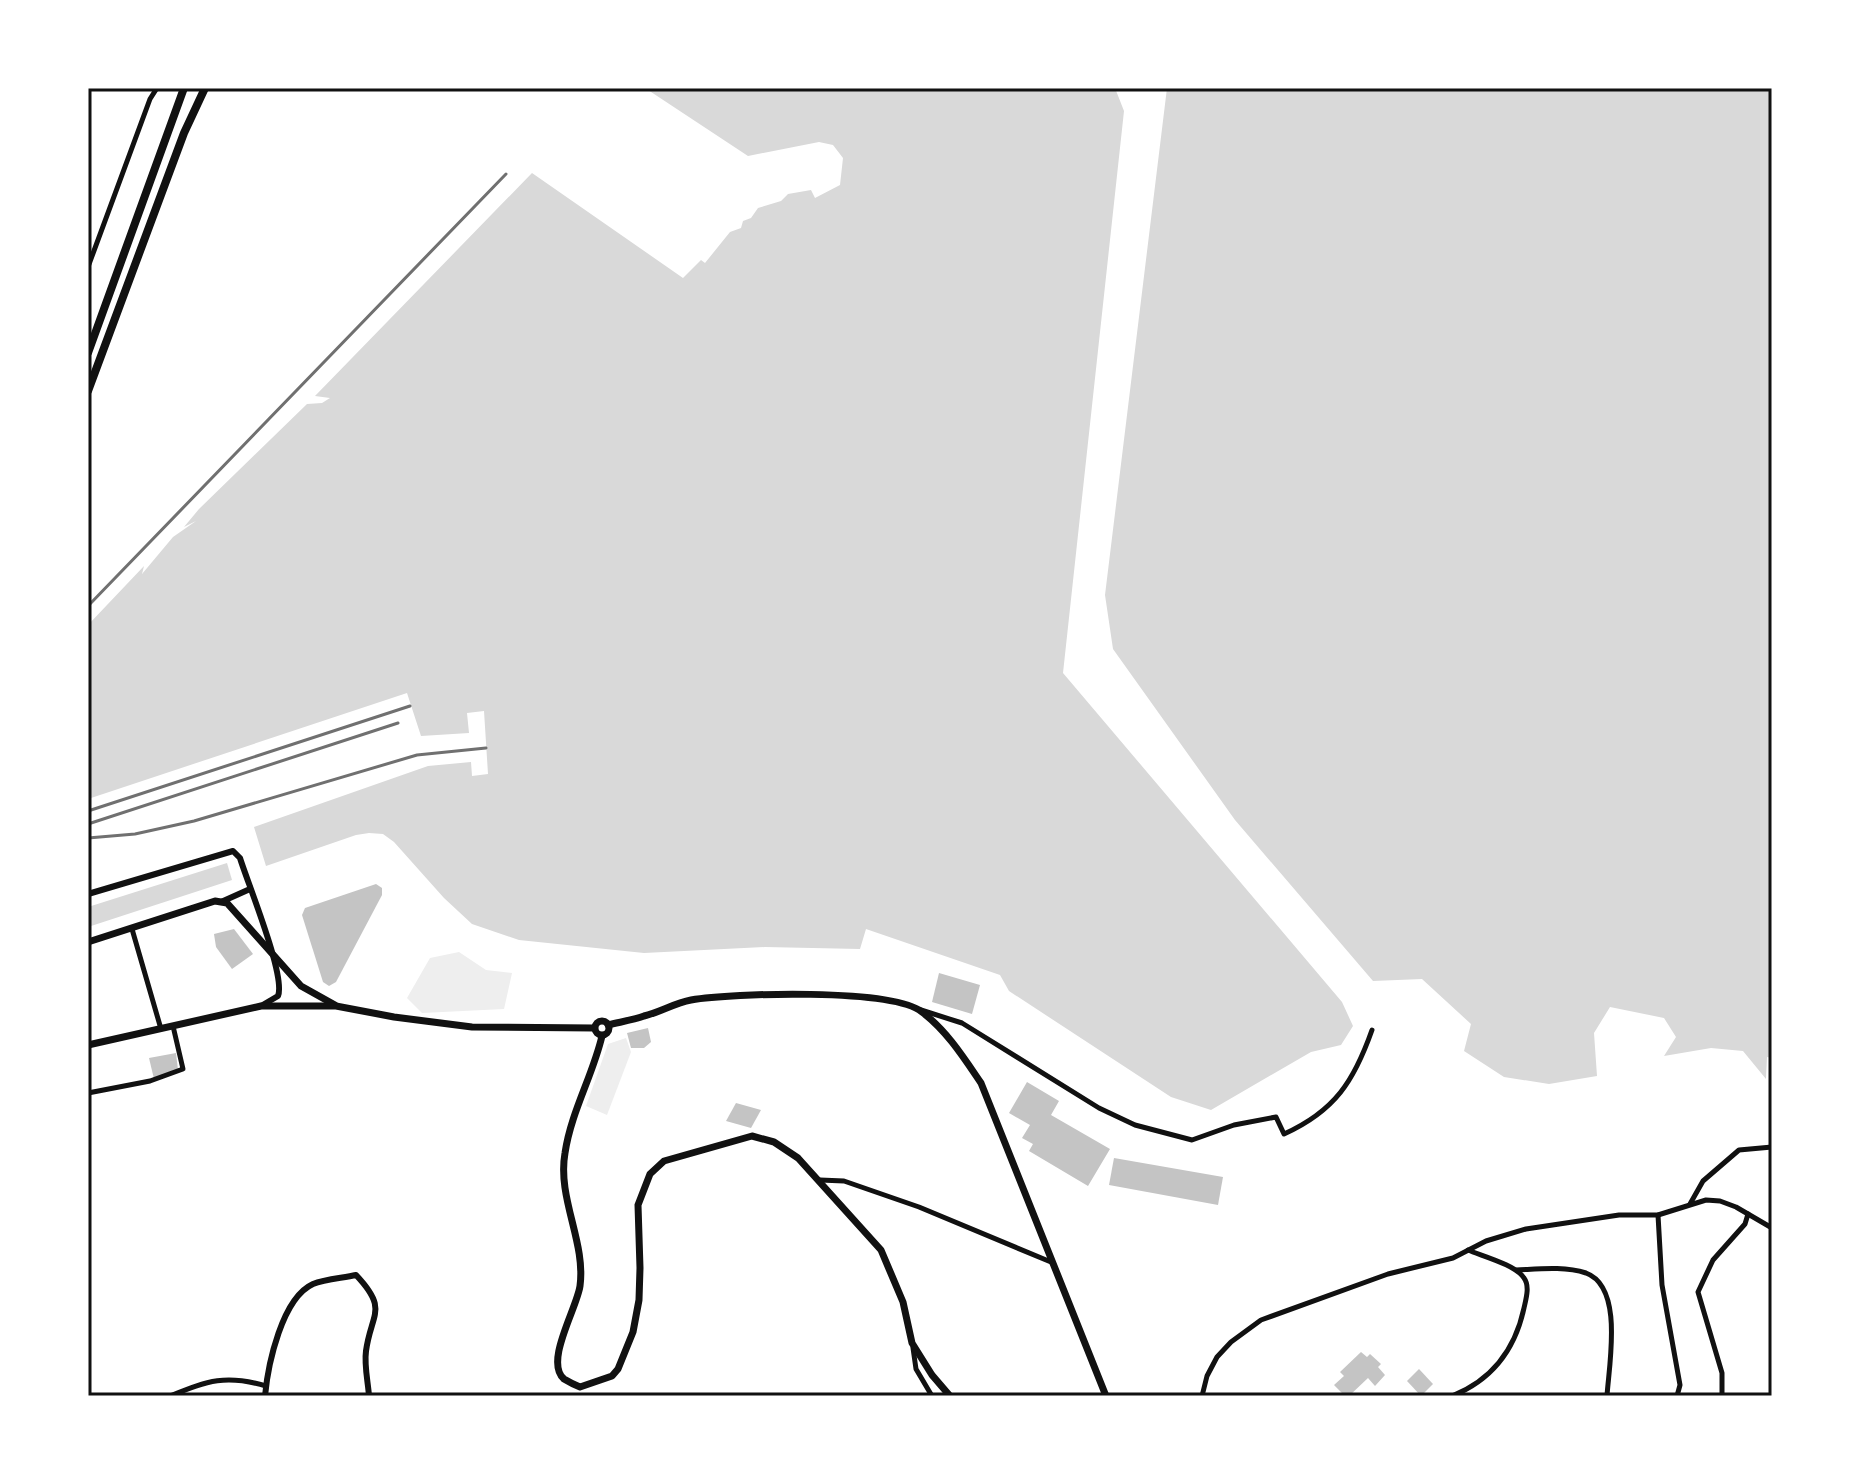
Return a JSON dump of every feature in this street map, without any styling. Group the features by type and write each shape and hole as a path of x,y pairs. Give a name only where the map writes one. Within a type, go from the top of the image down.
{"highway":[{"path":"88,353 184,88"},
{"path":"88,391 202,89"}],"main road":[{"path":"88,942 215,901 227,903 301,986 336,1006"},
{"path":"88,1045 261,1006 336,1006 472,1027 594,1028 600,1021 608,1025 689,1001 742,995 847,997 920,1010 954,1044 981,1083 1106,1396"},
{"path":"608,1025 564,1155 564,1179 580,1271 580,1288 557,1356 562,1378 580,1387 599,1383 618,1369 633,1332 639,1300 638,1205 650,1174 664,1161 752,1136 774,1142 798,1158 881,1250 903,1302 912,1343 950,1396"},
{"path":"594,1028 602,1036"}],"street":[{"path":"88,267 145,110 157,88"},
{"path":"88,894 233,851 240,858 281,988 278,996 261,1006"},
{"path":"220,902 250,889"},
{"path":"132,929 161,1029"},
{"path":"920,1010 962,1023 1099,1108 1135,1125 1192,1140 1234,1125 1276,1117 1284,1134 1310,1122 1337,1099 1361,1062 1372,1030"},
{"path":"88,1093 150,1081 183,1069 173,1026"},
{"path":"1689,1206 1703,1181 1739,1150 1772,1147"},
{"path":"820,1180 844,1181 919,1207 1051,1262"},
{"path":"1202,1396 1207,1376 1217,1357 1231,1342 1261,1320 1388,1274 1453,1258 1467,1249 1526,1229 1619,1215 1658,1215 1706,1200 1720,1201 1772,1228"},
{"path":"1722,1396 1722,1373 1698,1292 1713,1260 1745,1224 1748,1214"},
{"path":"1658,1215 1662,1285 1680,1385 1677,1396"},
{"path":"1452,1396 1482,1381 1502,1361 1522,1318 1527,1291 1527,1282 1515,1270 1467,1249"},
{"path":"1515,1270 1556,1269 1587,1274 1599,1281 1607,1292 1611,1308 1607,1396"},
{"path":"265,1396 288,1306 315,1283 356,1275 368,1288 377,1310 366,1352 369,1396"},
{"path":"912,1343 916,1369 932,1396"},
{"path":"170,1396 204,1383 228,1380 240,1379 266,1386"}],"shaded area":[{"path":"645,88 1115,88 1124,111 1063,673 1342,1002 1353,1026 1341,1045 1311,1052 1211,1110 1171,1097 1009,991 1000,975 866,929 860,949 765,947 644,953 519,940 472,924 383,834 356,835 266,866 254,827 428,766 471,762 472,776 488,774 484,711 467,713 469,733 421,736 407,693 88,799 88,625 144,566 142,574 173,537 196,521 184,527 307,404 322,403 330,398 315,396 532,173 683,278 701,260 705,263 730,232 741,228 743,221 751,218 758,208 781,201 788,194 811,190 815,198 840,185 843,158 833,145 819,142 748,156"},
{"path":"1167,88 1772,88 1772,1058 1767,1057 1766,1079 1743,1051 1711,1048 1664,1056 1676,1037 1664,1018 1610,1007 1594,1033 1597,1076 1549,1084 1504,1077 1464,1051 1471,1024 1422,979 1373,981 1235,820 1113,649 1105,595"},
{"path":"227,863 232,880 88,927 88,907"},
{"path":"459,952 486,970 512,973 504,1009 422,1013 407,998 430,958"},
{"path":"626,1038 631,1052 607,1115 586,1106 608,1044"}],"building":[{"path":"376,884 382,888 382,895 336,982 329,986 323,982 302,915 305,908"},
{"path":"234,929 253,954 232,969 216,947 214,934"},
{"path":"939,973 980,985 972,1014 932,1002"},
{"path":"648,1028 651,1042 644,1048 631,1048 627,1033"},
{"path":"176,1053 178,1070 154,1079 149,1058"},
{"path":"1027,1082 1059,1101 1051,1115 1110,1149 1088,1186 1029,1151 1033,1144 1022,1138 1030,1125 1009,1113"},
{"path":"736,1103 761,1110 751,1128 726,1121"},
{"path":"1114,1158 1223,1177 1218,1205 1109,1185"},
{"path":"1361,1352 1367,1357 1370,1354 1381,1364 1378,1367 1385,1375 1375,1386 1368,1378 1349,1396 1345,1396 1334,1385 1344,1376 1340,1372"},
{"path":"1419,1369 1433,1384 1421,1396 1407,1381"}],"railway":[{"path":"88,606 506,174"},
{"path":"88,811 410,706"},
{"path":"88,824 398,723"},
{"path":"88,838 135,834 194,821 417,755 486,748"}]}
